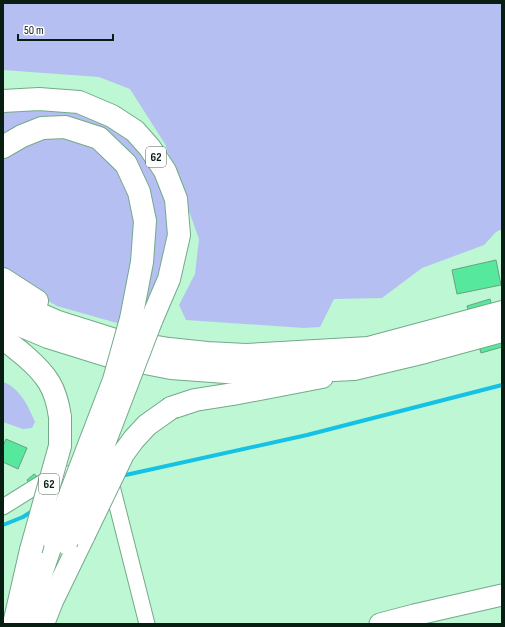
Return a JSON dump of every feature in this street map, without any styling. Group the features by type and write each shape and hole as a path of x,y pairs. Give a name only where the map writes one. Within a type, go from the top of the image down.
{"main road":[{"name":"62","path":"3,101 39,99 79,102 112,116 135,131 150,148 165,172 176,199 179,235 169,279 141,320"},
{"path":"3,147 22,136 42,128 65,127 99,138 126,164 139,192 145,221 142,262 141,320 114,380 68,539 52,601 44,624"},
{"path":"3,279 39,303 115,340"},
{"path":"3,298 58,322 115,340 170,349 246,355 368,348 502,312"},
{"path":"3,318 48,337 109,356 171,368 253,374 354,369"},
{"path":"24,624 68,539 123,454 146,425 171,408 194,400 298,382 354,369 502,331"},
{"name":"62","path":"3,339 40,369 52,385 58,402 60,417 60,446 31,550 14,624"},
{"path":"36,624 68,539"}],"street":[{"path":"3,507 43,482 106,463 147,624"},
{"path":"380,624 502,595"}],"shaded area":[{"path":"3,3 502,3 502,229 496,232 484,245 422,268 382,298 334,299 320,327 304,328 186,320 179,305 195,274 199,239 165,144 130,89 99,77 3,70"},
{"path":"3,106 88,112 141,144 171,209 166,258 148,317 140,317 154,243 125,151 50,120 16,126 3,139"},
{"path":"45,135 90,141 123,174 137,225 124,325 57,306 16,282 3,266 3,155"},
{"path":"3,382 14,388 23,398 35,422 32,428 23,429 3,422"}],"building":[{"path":"496,260 501,285 457,294 452,270"},
{"path":"490,299 502,339 502,347 481,353 467,306"},
{"path":"6,439 27,448 18,469 3,462 3,446"},
{"path":"34,474 39,478 31,485 27,480"}],"waterway":[{"path":"121,476 307,435 502,385"},
{"path":"3,525 23,517 34,510"}]}
